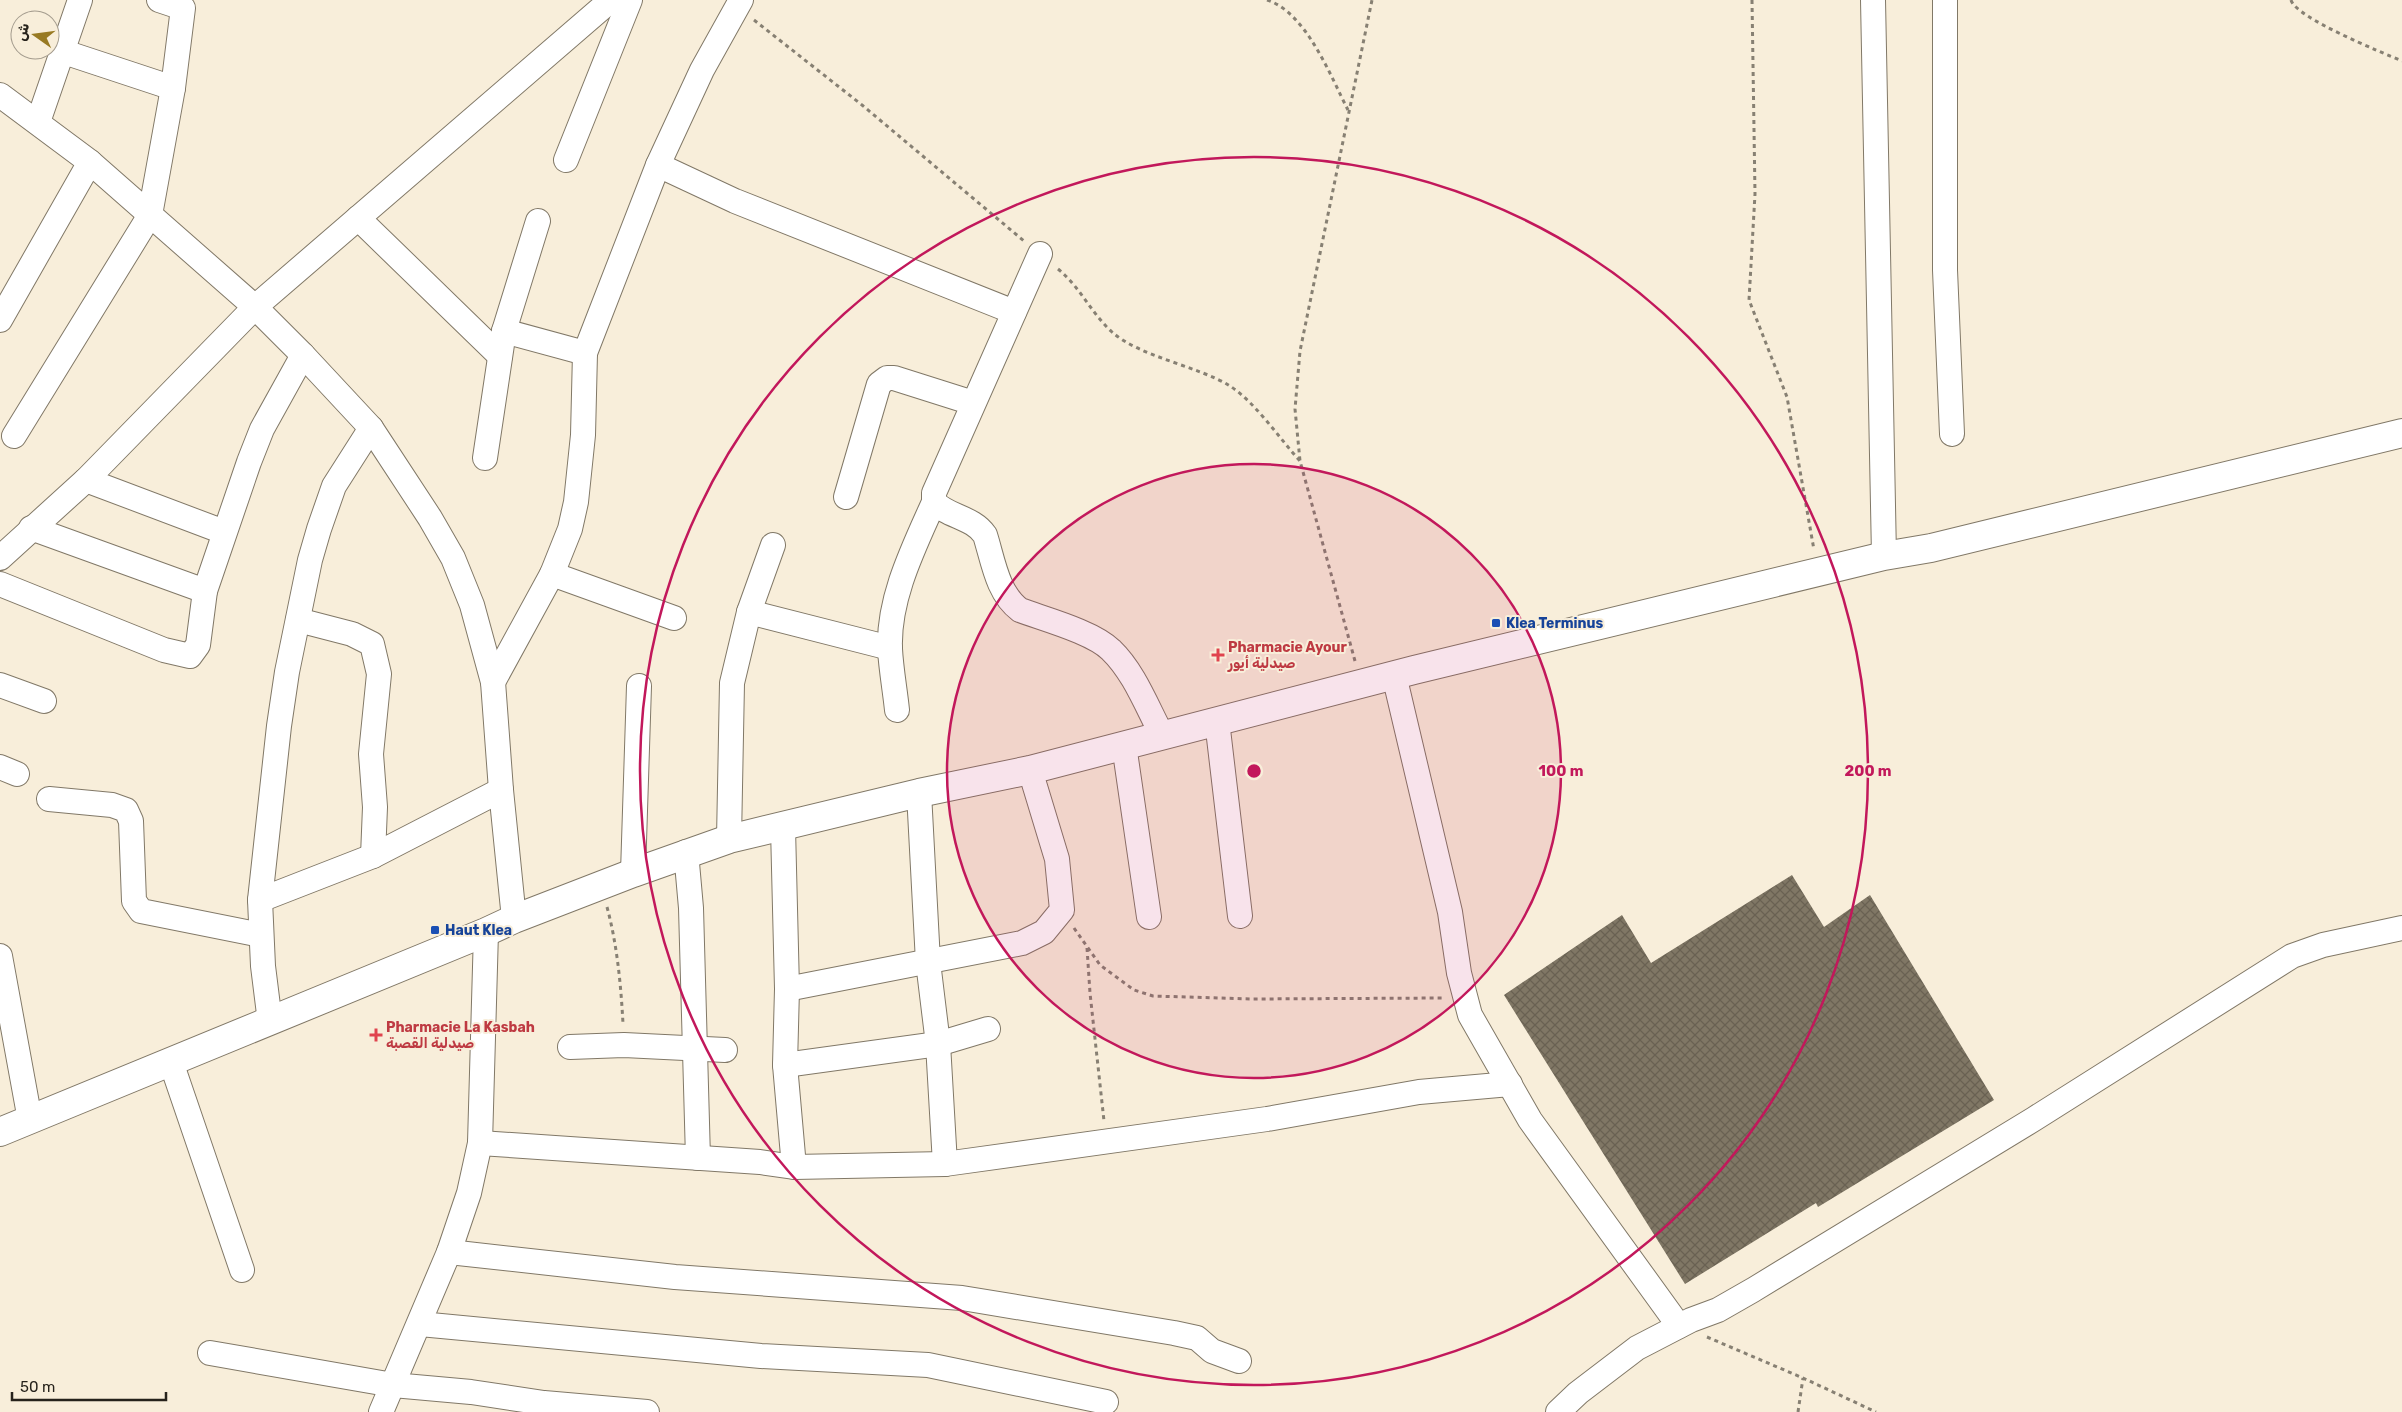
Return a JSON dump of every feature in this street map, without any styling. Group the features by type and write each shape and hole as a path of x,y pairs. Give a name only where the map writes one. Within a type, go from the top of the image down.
{"main road":[{"path":"0,1132 270,1022 514,919 632,872 686,852 729,839 783,828 919,793 1030,770 1361,683 1884,556 1931,548 2402,433"}],"street":[{"path":"38,122 64,52 80,0"},
{"path":"14,436 150,215 173,88 184,4 159,0"},
{"path":"0,558 86,480 255,307 611,0"},
{"path":"566,160 630,0"},
{"path":"1873,0 1884,556"},
{"path":"1945,0 1945,270 1952,434"},
{"path":"493,682 552,574 570,529 576,502 583,435 585,353 658,165 702,70 739,4"},
{"path":"64,52 173,88"},
{"path":"0,95 90,162 255,307 371,428 430,518 453,558 472,605 493,682 501,790 514,919"},
{"path":"0,320 90,162"},
{"path":"658,165 735,201 1014,312"},
{"path":"358,218 500,356"},
{"path":"485,458 504,331 538,221"},
{"path":"897,710 890,648 895,604 916,541 934,502 934,493 1040,254"},
{"path":"504,331 585,353"},
{"path":"0,584 164,650 190,656 198,646 205,590 262,429 303,355"},
{"path":"846,497 879,384 887,378 894,378 973,403"},
{"path":"270,1022 262,966 260,900 279,726 310,560 334,486 371,428"},
{"path":"86,480 224,532"},
{"path":"934,502 942,510 980,528 985,535 1003,592 1010,603 1020,610 1092,638 1110,649 1129,674 1162,735"},
{"path":"32,528 205,590"},
{"path":"729,839 730,698 736,660 750,612 774,545"},
{"path":"552,574 674,618"},
{"path":"750,612 890,648"},
{"path":"298,620 352,634 372,644 379,674 371,754 376,807 373,856"},
{"path":"1394,675 1450,912 1465,999 1470,1015 1530,1120 1679,1326"},
{"path":"0,685 44,701"},
{"path":"632,872 639,686"},
{"path":"1217,721 1240,916"},
{"path":"1124,745 1149,917"},
{"path":"787,988 1022,943 1044,932 1062,910 1058,859 1030,770"},
{"path":"260,900 373,856 501,790"},
{"path":"919,793 928,962 938,1044 945,1164"},
{"path":"49,800 112,805 126,810 131,821 134,901 141,911 261,935"},
{"path":"783,828 787,988 785,1065 794,1167"},
{"path":"686,852 691,908 698,1158"},
{"path":"1558,1412 1578,1393 1637,1348 1679,1326 1718,1310 1761,1285 2034,1119 2292,956 2323,945 2402,928"},
{"path":"381,1412 449,1252 469,1192 480,1143 486,932"},
{"path":"0,956 30,1120"},
{"path":"785,1065 938,1044 988,1029"},
{"path":"570,1047 624,1045 725,1050"},
{"path":"171,1062 242,1270"},
{"path":"480,1143 698,1158 794,1167 945,1164 1267,1119 1419,1092 1510,1084"},
{"path":"449,1252 675,1276 962,1298 1197,1338 1212,1351 1239,1361"},
{"path":"420,1324 761,1356 928,1364 1106,1402"},
{"path":"210,1353 393,1385 471,1392 544,1403 647,1412"}],"path":[{"path":"1268,0 1290,13 1302,26 1349,110"},
{"path":"1361,683 1300,461 1295,409 1300,351 1372,0"},
{"path":"1752,0 1755,194 1749,300 1787,397 1818,573"},
{"path":"2291,0 2292,6 2306,17 2402,61"},
{"path":"739,4 1073,281 1112,332 1129,343 1228,385 1243,396 1300,461"},
{"path":"600,885 611,923 622,994 624,1045"},
{"path":"1062,910 1100,965 1134,990 1153,996 1253,999 1465,999"},
{"path":"1087,947 1094,1032 1107,1141"},
{"path":"1679,1326 1803,1378 1876,1412"},
{"path":"1798,1412 1803,1378"}],"building":[{"path":"1792,875 1824,927 1870,895 1994,1100 1818,1207 1816,1203 1685,1284 1504,995 1622,915 1651,963"}],"place":[{"name":"Klea Terminus","path":"1496,623"},
{"name":"Pharmacie Ayour صيدلية أيور","path":"1218,655"},
{"name":"Haut Klea","path":"435,930"},
{"name":"Pharmacie La Kasbah صيدلية القصبة","path":"376,1035"}]}
